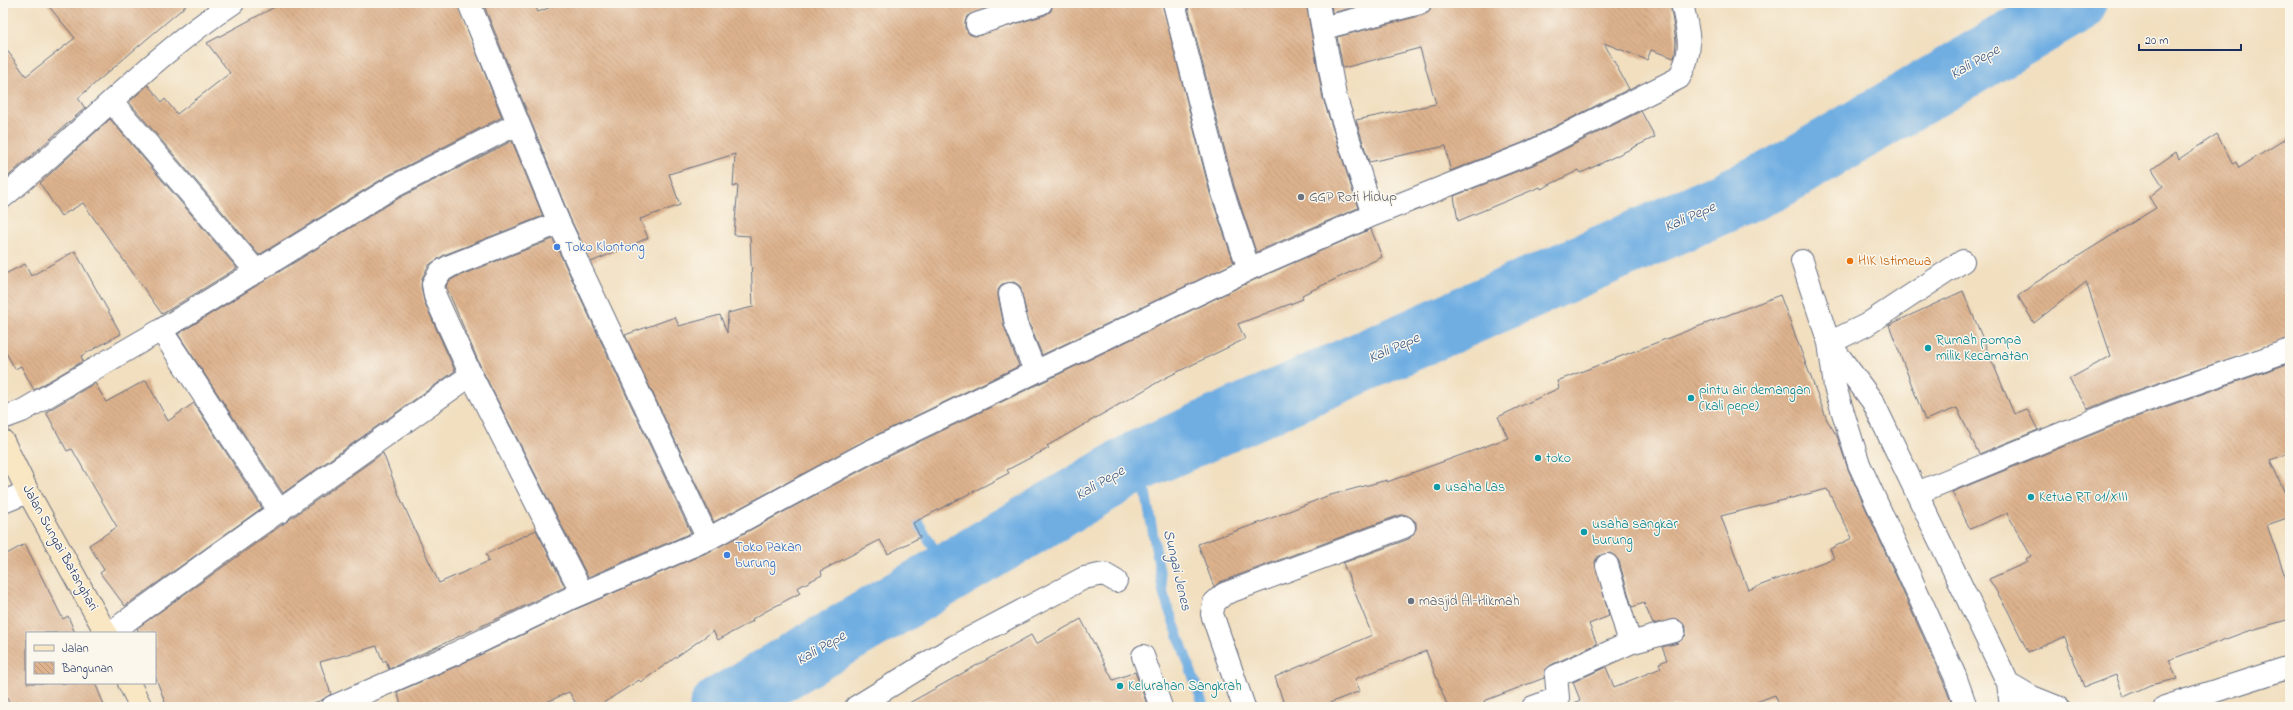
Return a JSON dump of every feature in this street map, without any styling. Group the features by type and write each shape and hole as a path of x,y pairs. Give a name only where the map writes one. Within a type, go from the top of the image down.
{"main road":[{"name":"Jalan Sungai Batanghari","path":"3,441 28,492 105,632"},
{"path":"130,684 141,707"}],"street":[{"path":"3,197 172,48 233,3"},
{"path":"469,3 517,124 559,223 708,539"},
{"path":"978,24 1041,3"},
{"path":"1174,3 1222,190 1249,269"},
{"path":"1318,3 1336,102 1373,215"},
{"path":"1323,28 1420,3"},
{"path":"332,707 452,655 582,593 708,539 904,434 1249,269 1373,215 1527,154 1679,78 1688,61 1690,44 1682,3"},
{"path":"112,102 257,272"},
{"path":"3,418 22,410 161,330 393,187 517,124"},
{"path":"559,223 450,266 436,278 433,284 435,296 471,375 582,593"},
{"path":"1802,261 1829,343 1835,387 1859,464 1955,676 1966,707"},
{"path":"1829,343 1866,325 1963,261"},
{"path":"1010,294 1016,324 1035,371"},
{"path":"161,330 280,512"},
{"path":"1829,343 1873,402 2008,684 2011,707"},
{"path":"1917,493 2124,408 2290,350"},
{"path":"111,632 217,554 280,512 471,375"},
{"path":"3,502 28,492"},
{"path":"1244,707 1212,614 1214,603 1224,594 1404,527"},
{"path":"1607,564 1630,643"},
{"path":"856,707 955,646 1084,578 1104,574 1116,581"},
{"path":"1533,707 1558,698 1556,676 1630,643 1674,631"},
{"path":"1143,656 1161,707"},
{"path":"2165,707 2290,667"},
{"path":"2008,684 2032,697 2057,707"}],"building":[{"path":"46,3 189,3 78,98 85,108 3,181 3,45 26,76 75,38"},
{"path":"282,3 457,3 502,117 387,176 259,255 129,102 148,85 162,102 165,99 177,114 230,73 207,43"},
{"path":"483,3 534,3 538,12 561,3 1001,3 967,16 965,28 969,34 975,36 1045,15 1051,11 1053,3 1162,3 1210,193 1234,263 1042,355 1028,320 1020,286 1014,282 1002,284 998,290 998,296 1004,326 1019,366 862,442 714,522 625,335 675,317 679,326 720,315 727,333 728,313 753,307 750,236 734,235 738,185 733,187 735,154 669,174 680,205 640,219 648,238 591,262 570,218"},
{"path":"1187,3 1306,3 1323,98 1358,208 1256,252 1234,186"},
{"path":"1331,3 1370,3 1332,13"},
{"path":"1432,3 1670,3 1676,41 1675,55 1674,58 1651,50 1647,60 1604,43 1629,89 1522,143 1450,171 1446,146 1369,162 1356,120 1436,104 1420,48 1343,68 1337,37 1423,15 1429,12"},
{"path":"1641,111 1655,137 1581,173 1579,170 1541,189 1540,187 1458,221 1454,196 1533,165"},
{"path":"110,119 237,268 162,314 83,203 61,216 40,183"},
{"path":"2217,134 2233,164 2236,162 2239,168 2290,136 2290,338 2120,396 2088,409 2069,379 2111,356 2086,282 2034,323 2018,296 2035,283 2156,208 2149,197 2163,186 2152,169 2176,152 2179,159"},
{"path":"512,141 543,216 444,255 429,265 422,278 421,286 424,301 455,371 283,493 178,334 399,198"},
{"path":"1371,229 1382,257 1302,295 1303,299 1238,324 1245,339 1165,378 1047,446 1049,448 1007,470 1009,473 913,523 920,537 888,554 880,540 821,571 822,575 797,588 800,593 752,619 753,621 718,640 713,631 641,682 639,680 597,707 578,707 569,692 536,707 402,707 397,692 457,666 574,610 713,550 873,464 1254,280"},
{"path":"553,239 691,533 588,577 482,370 446,286 449,281 456,277"},
{"path":"75,251 121,334 81,356 83,361 34,390 21,366 15,369 3,347 3,275 25,264 31,276"},
{"path":"1963,291 2014,414 2027,409 2038,430 1979,454 1957,408 1925,420 1889,325"},
{"path":"1780,295 1827,420 1837,436 1848,469 1943,681 1953,707 1780,707 1775,695 1743,707 1567,707 1580,700 1573,682 1606,667 1614,687 1661,668 1659,663 1667,660 1662,647 1678,643 1686,635 1686,627 1678,619 1653,624 1644,603 1632,607 1619,561 1610,553 1598,556 1595,562 1609,616 1589,624 1597,644 1551,665 1545,670 1544,678 1484,701 1486,707 1448,707 1426,651 1355,679 1360,691 1319,707 1285,707 1275,677 1372,635 1343,563 1409,539 1416,529 1416,522 1406,515 1400,515 1220,582 1214,587 1198,544 1259,523 1327,496 1387,480 1387,482 1508,438 1498,417 1559,388 1557,381","holes":["1827,489 1852,538 1830,549 1834,558 1748,590 1721,516"]},
{"path":"2290,363 2290,453 2270,460 2290,504 2290,517 2267,525 2290,590 2290,619 2245,632 2169,660 2177,679 2150,685 2124,697 2116,675 2084,687 2065,637 2028,652 2007,609 1989,579 2028,562 2026,559 2031,556 2007,513 1970,529 1952,492 2128,420"},
{"path":"146,380 168,421 194,403 262,508 125,606 100,573 104,570 89,545 117,527 72,449 67,451 46,412 95,383 106,402"},
{"path":"383,453 399,495 439,583 489,561 486,554 536,530 565,587 389,669 386,660 383,662 377,646 320,662 331,694 322,700 301,707 167,707 156,679 156,632 139,632 137,628"},
{"path":"25,544 63,619 68,616 75,632 26,632 26,684 95,684 105,707 10,707 3,684 3,556"},
{"path":"1081,619 1113,680 1135,672 1148,707 902,707 1031,635 1036,644"}],"waterway":[{"name":"Kali Pepe","path":"720,707 1140,460 1772,181 2076,3"},
{"name":"Sungai Jenes","path":"1140,460 1164,596 1204,707"},
{"path":"910,509 948,572"}],"place":[{"name":"GGP Roti Hidup","path":"1301,197"},
{"name":"Toko Klontong","path":"557,247"},
{"name":"HIK Istimewa","path":"1850,261"},
{"name":"Rumah pompa milik Kecamatan","path":"1928,348"},
{"name":"pintu air demangan (kali pepe)","path":"1691,398"},
{"name":"toko","path":"1538,458"},
{"name":"usaha Las","path":"1437,487"},
{"name":"Ketua RT 01/XIII","path":"2031,497"},
{"name":"usaha sangkar burung","path":"1584,532"},
{"name":"Toko Pakan burung","path":"727,555"},
{"name":"masjid Al-Hikmah","path":"1411,601"},
{"name":"Kelurahan Sangkrah","path":"1120,686"}]}
